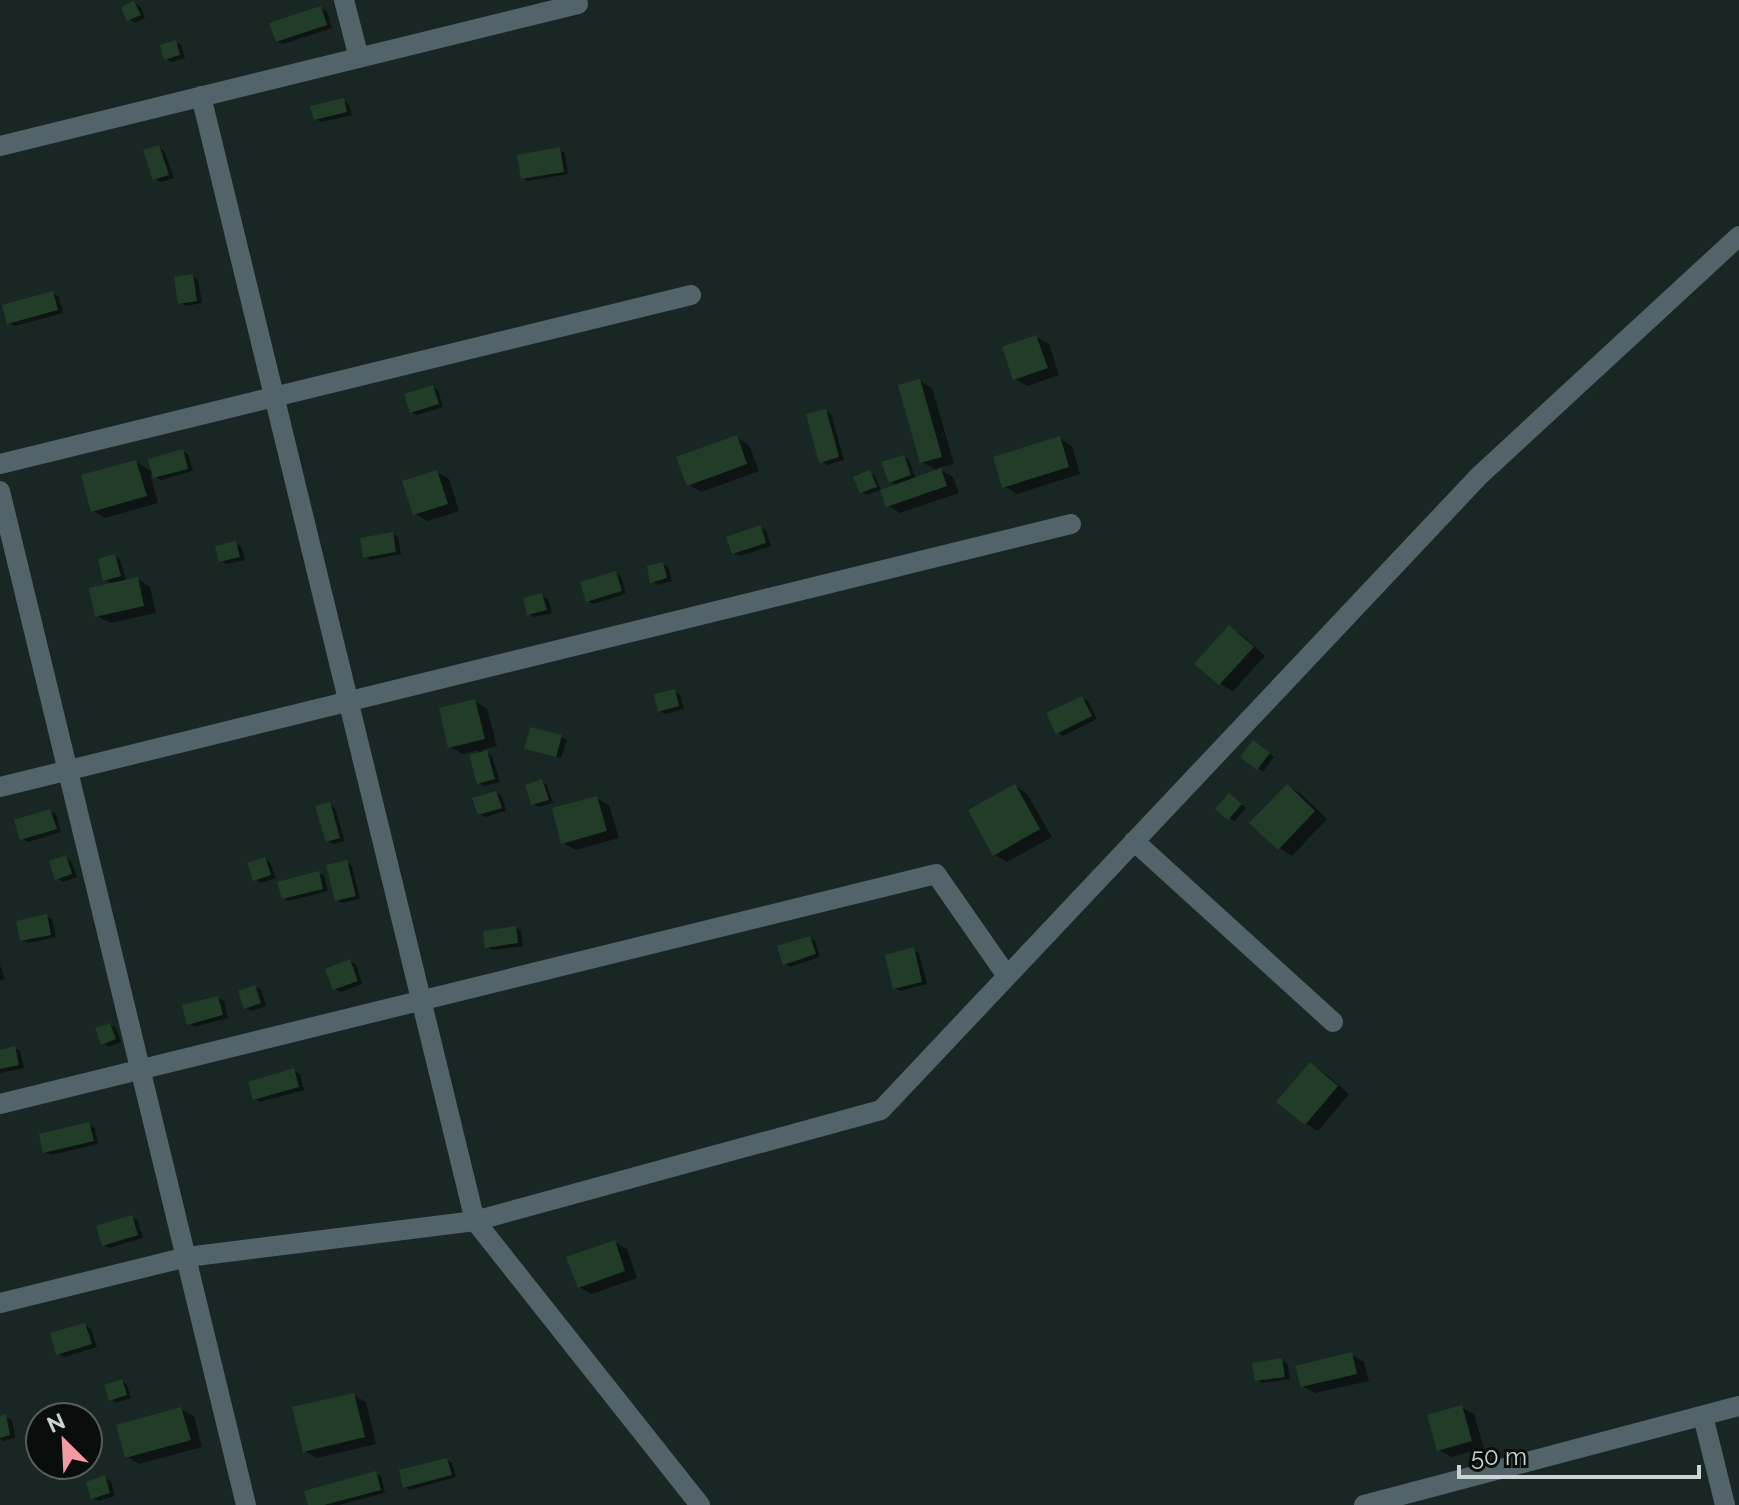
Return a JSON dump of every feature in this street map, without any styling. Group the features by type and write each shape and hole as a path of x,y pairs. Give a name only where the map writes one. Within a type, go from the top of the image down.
{"street":[{"path":"344,0 359,58"},
{"path":"0,146 578,4"},
{"path":"201,96 475,1221 700,1505"},
{"path":"0,1303 187,1257 475,1221 881,1110 1479,476 1739,236"},
{"path":"0,464 691,295"},
{"path":"0,491 246,1505"},
{"path":"0,787 1071,524"},
{"path":"1134,841 1333,1022"},
{"path":"0,1104 936,874 1007,976"},
{"path":"1364,1505 1404,1500 1739,1406"},
{"path":"1703,1416 1725,1505"}],"building":[{"path":"134,1 141,15 127,21 121,7"},
{"path":"321,6 327,25 276,42 269,23"},
{"path":"176,40 180,55 164,60 160,45"},
{"path":"344,98 347,112 314,120 310,106"},
{"path":"159,145 169,175 153,180 143,150"},
{"path":"560,147 564,172 521,179 517,155"},
{"path":"193,274 197,301 178,304 174,277"},
{"path":"53,291 58,310 7,324 2,305"},
{"path":"1036,335 1048,368 1013,380 1002,347"},
{"path":"920,379 942,457 920,463 898,385"},
{"path":"433,385 439,404 410,413 404,394"},
{"path":"826,409 839,457 819,463 806,414"},
{"path":"737,435 747,464 687,486 676,457"},
{"path":"1060,436 1069,467 1002,488 993,457"},
{"path":"183,449 188,469 153,478 148,459"},
{"path":"904,455 911,475 889,483 881,462"},
{"path":"136,460 147,496 91,512 81,475"},
{"path":"941,468 947,486 886,507 880,490"},
{"path":"437,470 448,504 413,515 402,481"},
{"path":"870,470 877,487 860,493 853,477"},
{"path":"761,525 766,543 732,554 726,537"},
{"path":"393,532 396,552 363,558 360,538"},
{"path":"236,541 240,557 219,562 215,546"},
{"path":"115,554 121,576 103,581 98,559"},
{"path":"663,562 667,578 650,583 647,566"},
{"path":"616,571 622,591 586,602 580,582"},
{"path":"138,577 144,606 95,617 89,588"},
{"path":"542,593 547,610 527,615 523,598"},
{"path":"1229,625 1254,647 1219,685 1194,664"},
{"path":"675,689 679,706 658,712 654,694"},
{"path":"1082,696 1092,716 1056,734 1046,713"},
{"path":"475,699 485,739 448,748 439,708"},
{"path":"530,727 562,735 556,757 524,749"},
{"path":"1253,740 1270,753 1257,770 1240,757"},
{"path":"487,750 495,779 477,784 469,755"},
{"path":"542,779 549,800 531,805 525,785"},
{"path":"1015,784 1040,829 993,856 968,810"},
{"path":"1287,784 1315,811 1278,850 1249,823"},
{"path":"496,791 502,808 478,815 472,798"},
{"path":"1229,793 1242,804 1228,820 1215,809"},
{"path":"597,796 607,831 561,844 552,808"},
{"path":"330,802 340,838 326,842 315,806"},
{"path":"50,809 57,829 20,840 14,820"},
{"path":"66,855 72,874 55,880 49,861"},
{"path":"265,857 271,875 253,881 247,863"},
{"path":"347,860 356,896 335,901 326,865"},
{"path":"319,871 323,889 282,899 277,882"},
{"path":"47,914 51,935 20,941 16,921"},
{"path":"516,926 518,943 485,948 483,931"},
{"path":"810,936 816,954 783,965 777,946"},
{"path":"914,947 922,982 893,989 885,955"},
{"path":"350,959 358,981 333,990 325,969"},
{"path":"255,985 261,1003 244,1009 238,991"},
{"path":"218,996 223,1015 187,1025 182,1005"},
{"path":"110,1023 116,1039 101,1045 95,1028"},
{"path":"15,1046 19,1065 0,1069 0,1050"},
{"path":"1310,1062 1338,1086 1305,1125 1276,1102"},
{"path":"294,1068 299,1087 253,1100 248,1082"},
{"path":"89,1122 94,1141 43,1153 39,1134"},
{"path":"132,1215 138,1235 102,1246 96,1226"},
{"path":"615,1240 625,1271 578,1288 566,1257"},
{"path":"85,1323 92,1344 56,1355 50,1333"},
{"path":"1352,1352 1357,1374 1301,1387 1295,1366"},
{"path":"1282,1358 1285,1377 1255,1381 1252,1363"},
{"path":"122,1379 127,1395 109,1401 104,1385"},
{"path":"354,1393 365,1437 303,1452 292,1407"},
{"path":"1462,1405 1472,1441 1437,1451 1427,1415"},
{"path":"181,1407 191,1440 125,1458 116,1425"},
{"path":"6,1414 10,1435 0,1438 0,1416"},
{"path":"447,1458 452,1475 403,1488 399,1470"},
{"path":"376,1471 381,1490 324,1505 308,1505 304,1491"},
{"path":"104,1475 110,1493 91,1499 86,1482 104,1481"}]}
